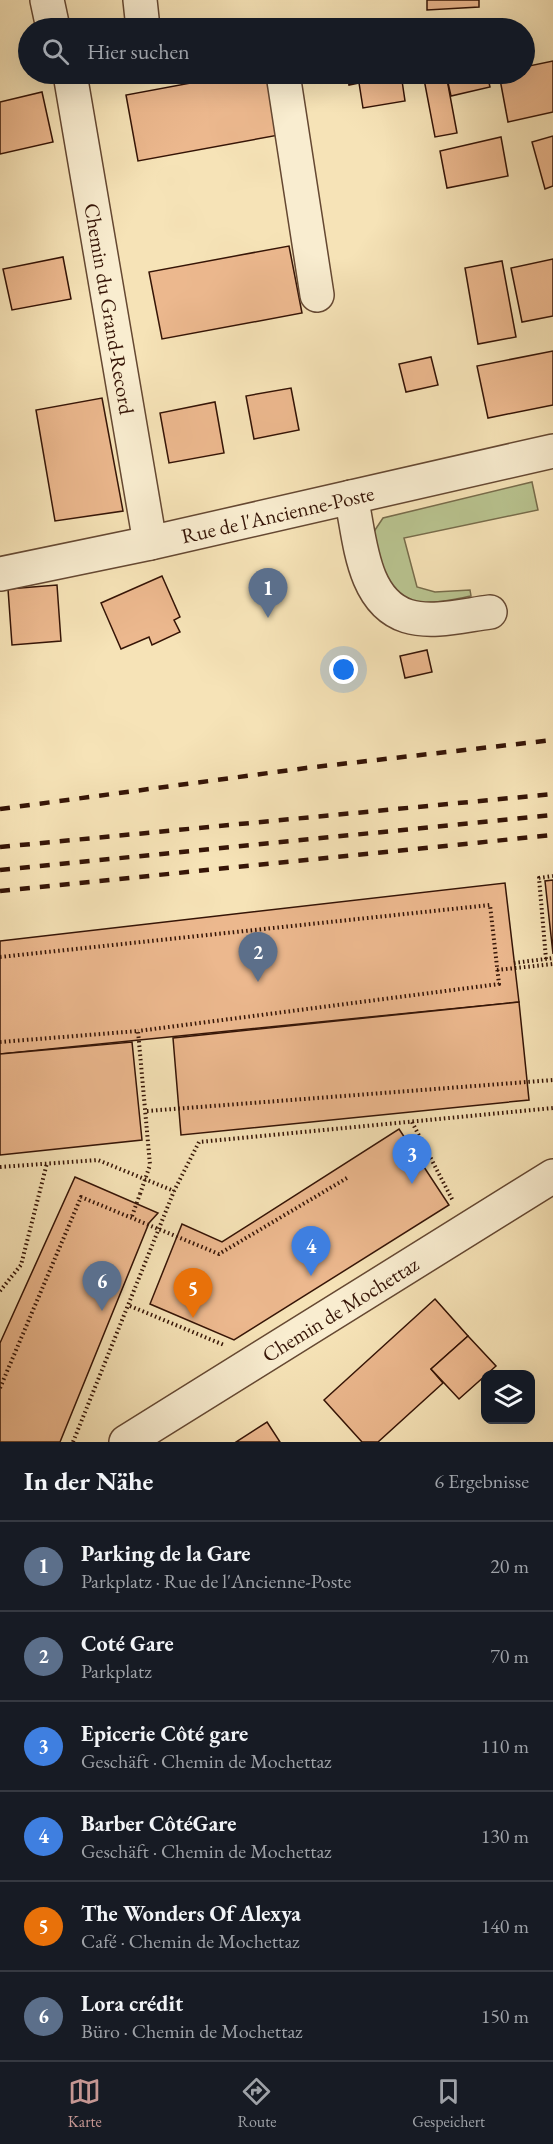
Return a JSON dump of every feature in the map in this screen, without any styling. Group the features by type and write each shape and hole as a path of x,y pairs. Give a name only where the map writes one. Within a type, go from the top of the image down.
{"street":[{"path":"47,0 51,18"},
{"path":"140,0 142,18"},
{"name":"Chemin du Grand-Record","path":"80,84 150,543"},
{"path":"284,84 316,295"},
{"name":"Rue de l'Ancienne-Poste","path":"0,574 150,543 553,451"},
{"path":"351,497 370,580 393,609 408,616 428,619 490,612"},
{"name":"Chemin de Mochettaz","path":"126,1442 553,1176"}],"path":[{"path":"546,959 539,878 553,876"},
{"path":"0,957 490,905 499,984 138,1032 0,1042"},
{"path":"514,963 553,958"},
{"path":"497,970 553,964"},
{"path":"132,1216 150,1164 147,1111 138,1032"},
{"path":"147,1111 553,1080"},
{"path":"73,1442 130,1306 174,1191 199,1142 553,1108"},
{"path":"412,1122 459,1212"},
{"path":"0,1167 98,1160 174,1191"},
{"path":"0,1291 21,1265 47,1163"},
{"path":"0,1388 81,1197 132,1216 219,1254 347,1178"},
{"path":"130,1306 225,1346"}],"green space":[{"path":"532,482 538,510 404,538 417,587 435,592 470,590 471,596 423,603 400,598 391,591 383,574 373,533 383,518"}],"building":[{"path":"427,0 479,0 479,7 427,10"},
{"path":"553,61 553,112 508,122 501,84 535,84 535,65"},
{"path":"185,84 269,84 279,135 138,161 126,95"},
{"path":"359,84 402,84 405,101 363,108"},
{"path":"425,84 448,84 457,133 435,137"},
{"path":"448,84 489,84 490,87 451,96"},
{"path":"42,92 53,142 0,154 0,102"},
{"path":"553,136 553,186 545,189 532,142"},
{"path":"501,137 508,176 447,188 440,151"},
{"path":"289,246 302,313 162,339 149,272"},
{"path":"63,257 71,299 12,310 3,269"},
{"path":"553,259 553,316 522,322 511,268"},
{"path":"502,261 516,337 478,344 465,268"},
{"path":"553,351 553,405 488,418 477,366"},
{"path":"431,357 438,385 406,392 399,364"},
{"path":"291,388 299,430 254,439 246,396"},
{"path":"102,398 123,511 55,521 36,410"},
{"path":"215,402 224,453 169,463 160,413"},
{"path":"162,576 180,617 174,620 180,632 152,645 149,637 121,649 101,603"},
{"path":"57,585 61,641 12,645 8,589"},
{"path":"427,650 432,672 405,678 400,656"},
{"path":"553,880 553,954 545,881"},
{"path":"505,883 519,1002 0,1054 0,941"},
{"path":"519,1002 529,1100 181,1135 173,1038"},
{"path":"132,1042 142,1140 0,1155 0,1054"},
{"path":"399,1129 449,1205 234,1340 150,1304 182,1224 222,1242"},
{"path":"75,1177 158,1213 149,1223 60,1442 0,1442 0,1343"},
{"path":"435,1299 468,1336 431,1369 443,1383 378,1442 362,1442 324,1400"},
{"path":"468,1336 496,1366 492,1370 481,1370 481,1379 459,1399 431,1369"},
{"path":"267,1422 280,1442 236,1442"}],"railway":[{"path":"0,809 306,768 553,740"},
{"path":"0,847 553,794"},
{"path":"0,870 553,815"},
{"path":"0,891 553,835"}],"place":[{"name":"Parking de la Gare","path":"268,618"},
{"name":"Coté Gare","path":"258,982"},
{"name":"Epicerie Côté gare","path":"412,1184"},
{"name":"Barber CôtéGare","path":"311,1276"},
{"name":"Lora crédit","path":"102,1311"},
{"name":"The Wonders Of Alexya","path":"193,1318"}]}
